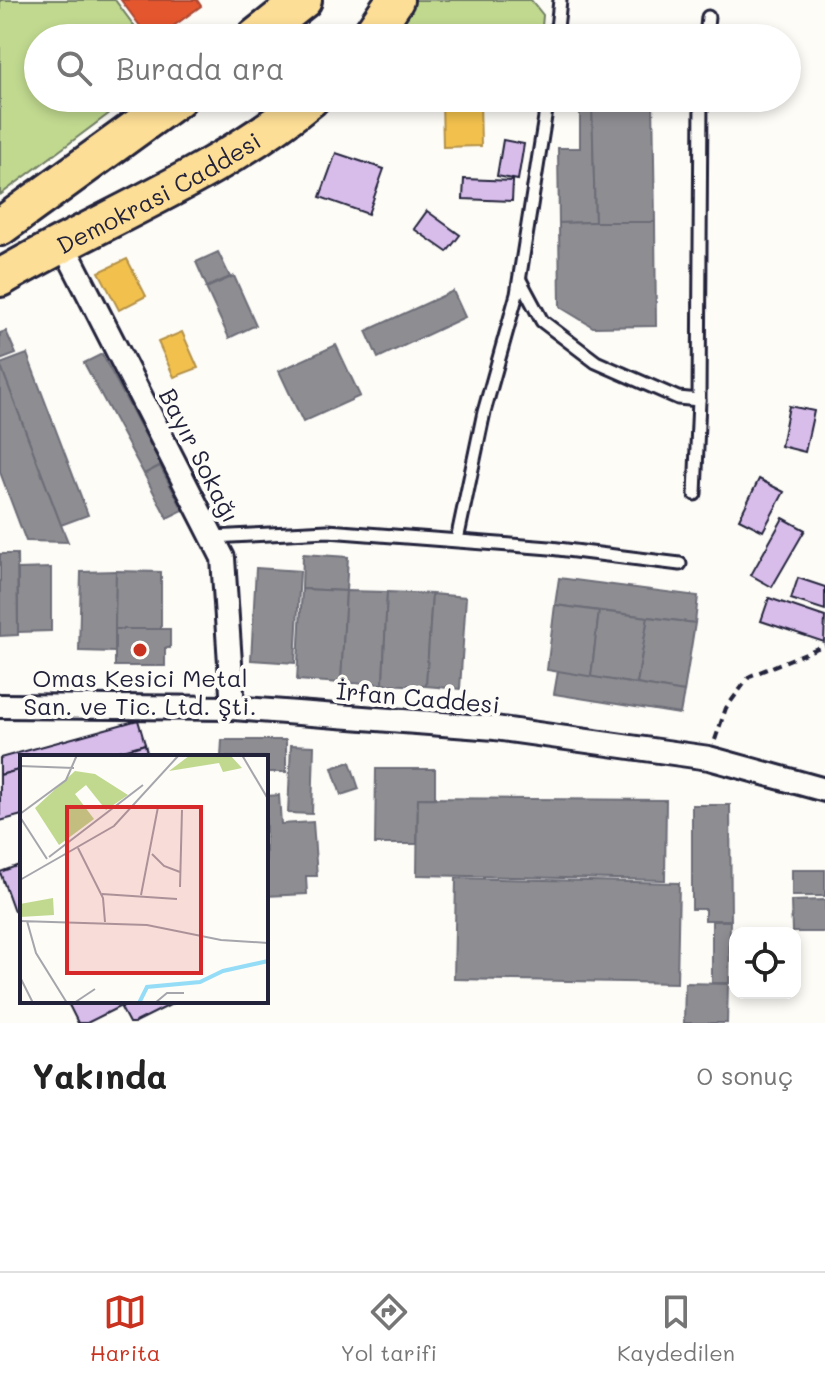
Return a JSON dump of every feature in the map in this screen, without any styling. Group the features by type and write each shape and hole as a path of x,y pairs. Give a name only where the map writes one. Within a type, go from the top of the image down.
{"main road":[{"path":"273,24 303,0"},
{"path":"291,24 311,0"},
{"name":"Demokrasi Caddesi","path":"0,227 159,112"},
{"path":"226,158 269,124 278,112"},
{"name":"Demokrasi Caddesi","path":"0,278 62,242 226,158 294,112"}],"street":[{"name":"Bayır Sokağı","path":"62,242 223,558 233,708"},
{"name":"İrfan Caddesi","path":"0,706 233,708 495,728 709,758 825,790"}],"lane":[{"path":"557,24 560,0"},
{"path":"707,24 708,17"},
{"path":"457,540 484,412 520,280 546,112"},
{"path":"695,494 699,400 701,112"},
{"path":"520,280 542,321 596,362 678,398 699,400"},
{"path":"213,537 328,531 550,548 680,564"}],"path":[{"path":"709,758 726,708 750,676 825,645"}],"green space":[{"path":"0,0 115,0 133,24 24,24 24,112 111,112 0,195"},
{"path":"415,0 531,0 543,15 542,24 397,24"}],"building: Konut":[{"path":"442,112 480,112 481,146 443,147"},
{"path":"127,259 146,296 119,310 99,272"},
{"path":"182,332 198,368 174,377 158,342"}],"building: Ticaret":[{"path":"121,0 197,0 201,6 176,24 139,24"}],"building: Sanayi":[{"path":"580,112 592,112 595,222 559,223 558,148 580,148"},
{"path":"592,112 653,112 655,222 595,222"},
{"path":"655,222 656,326 593,327 560,307 559,223"},
{"path":"218,252 230,277 207,287 196,262"},
{"path":"234,276 256,325 229,338 206,288"},
{"path":"453,291 465,317 378,358 366,331"},
{"path":"6,331 16,354 0,360 0,333"},
{"path":"336,345 360,396 303,422 279,371"},
{"path":"27,354 88,515 61,525 0,364"},
{"path":"102,354 161,465 144,474 84,363"},
{"path":"0,364 68,542 26,541 0,472"},
{"path":"160,466 183,510 167,518 144,474"},
{"path":"0,554 17,554 18,635 0,636"},
{"path":"303,554 348,557 346,591 302,589"},
{"path":"51,568 51,631 18,632 18,569"},
{"path":"256,568 300,571 295,663 251,660"},
{"path":"116,571 115,652 79,651 81,572"},
{"path":"116,571 161,572 161,630 115,629"},
{"path":"559,578 698,596 695,623 555,605"},
{"path":"302,589 346,591 341,683 297,680"},
{"path":"346,591 387,592 383,684 341,683"},
{"path":"387,592 432,594 426,686 383,684"},
{"path":"432,594 466,597 460,689 426,686"},
{"path":"555,605 599,611 591,677 547,670"},
{"path":"599,611 648,617 637,684 591,677"},
{"path":"648,617 695,623 684,692 637,684"},
{"name":"Omas Kesici Metal San. ve Tic. Ltd. Şti.","path":"115,629 170,629 170,648 165,648 165,666 115,666"},
{"path":"558,671 684,692 680,714 554,694"},
{"path":"222,740 286,740 286,772 268,772 268,755 221,755"},
{"path":"291,745 314,746 312,814 288,813"},
{"path":"350,762 359,789 341,795 332,768"},
{"path":"376,769 435,769 435,798 418,798 417,844 375,844"},
{"path":"279,795 281,824 313,822 317,876 306,876 307,894 268,896 268,796"},
{"path":"418,798 666,800 665,880 417,875"},
{"path":"692,805 730,805 731,920 705,920 705,909 692,909"},
{"path":"792,870 825,870 825,896 792,896"},
{"path":"456,878 679,883 677,983 454,979"},
{"path":"825,900 825,932 801,932 801,927 792,927 791,901"},
{"path":"712,921 730,921 729,983 712,983"},
{"path":"685,983 728,984 727,1023 684,1023"}],"building: Diğer":[{"path":"503,140 524,144 518,180 497,176"},
{"path":"336,153 384,169 368,214 320,197"},
{"path":"464,179 513,181 512,201 463,199"},
{"path":"427,211 460,235 447,252 414,229"},
{"path":"789,406 814,411 805,452 781,446"},
{"path":"759,479 784,492 763,531 739,519"},
{"path":"783,518 805,530 772,587 751,575"},
{"path":"798,578 825,587 825,610 791,599"},
{"path":"769,598 825,617 824,642 761,621"},
{"path":"138,720 145,744 104,755 20,755 20,770 0,775 0,758"},
{"path":"145,744 148,755 127,755 126,750"},
{"path":"20,770 20,816 0,821 0,775"},
{"path":"20,865 20,909 14,911 0,872"},
{"path":"68,1003 127,1003 87,1023 78,1023"},
{"path":"130,1003 174,1003 134,1023 129,1023 121,1008"}],"place":[{"name":"Omas Kesici Metal San. ve Tic. Ltd. Şti.","path":"140,650"}]}
